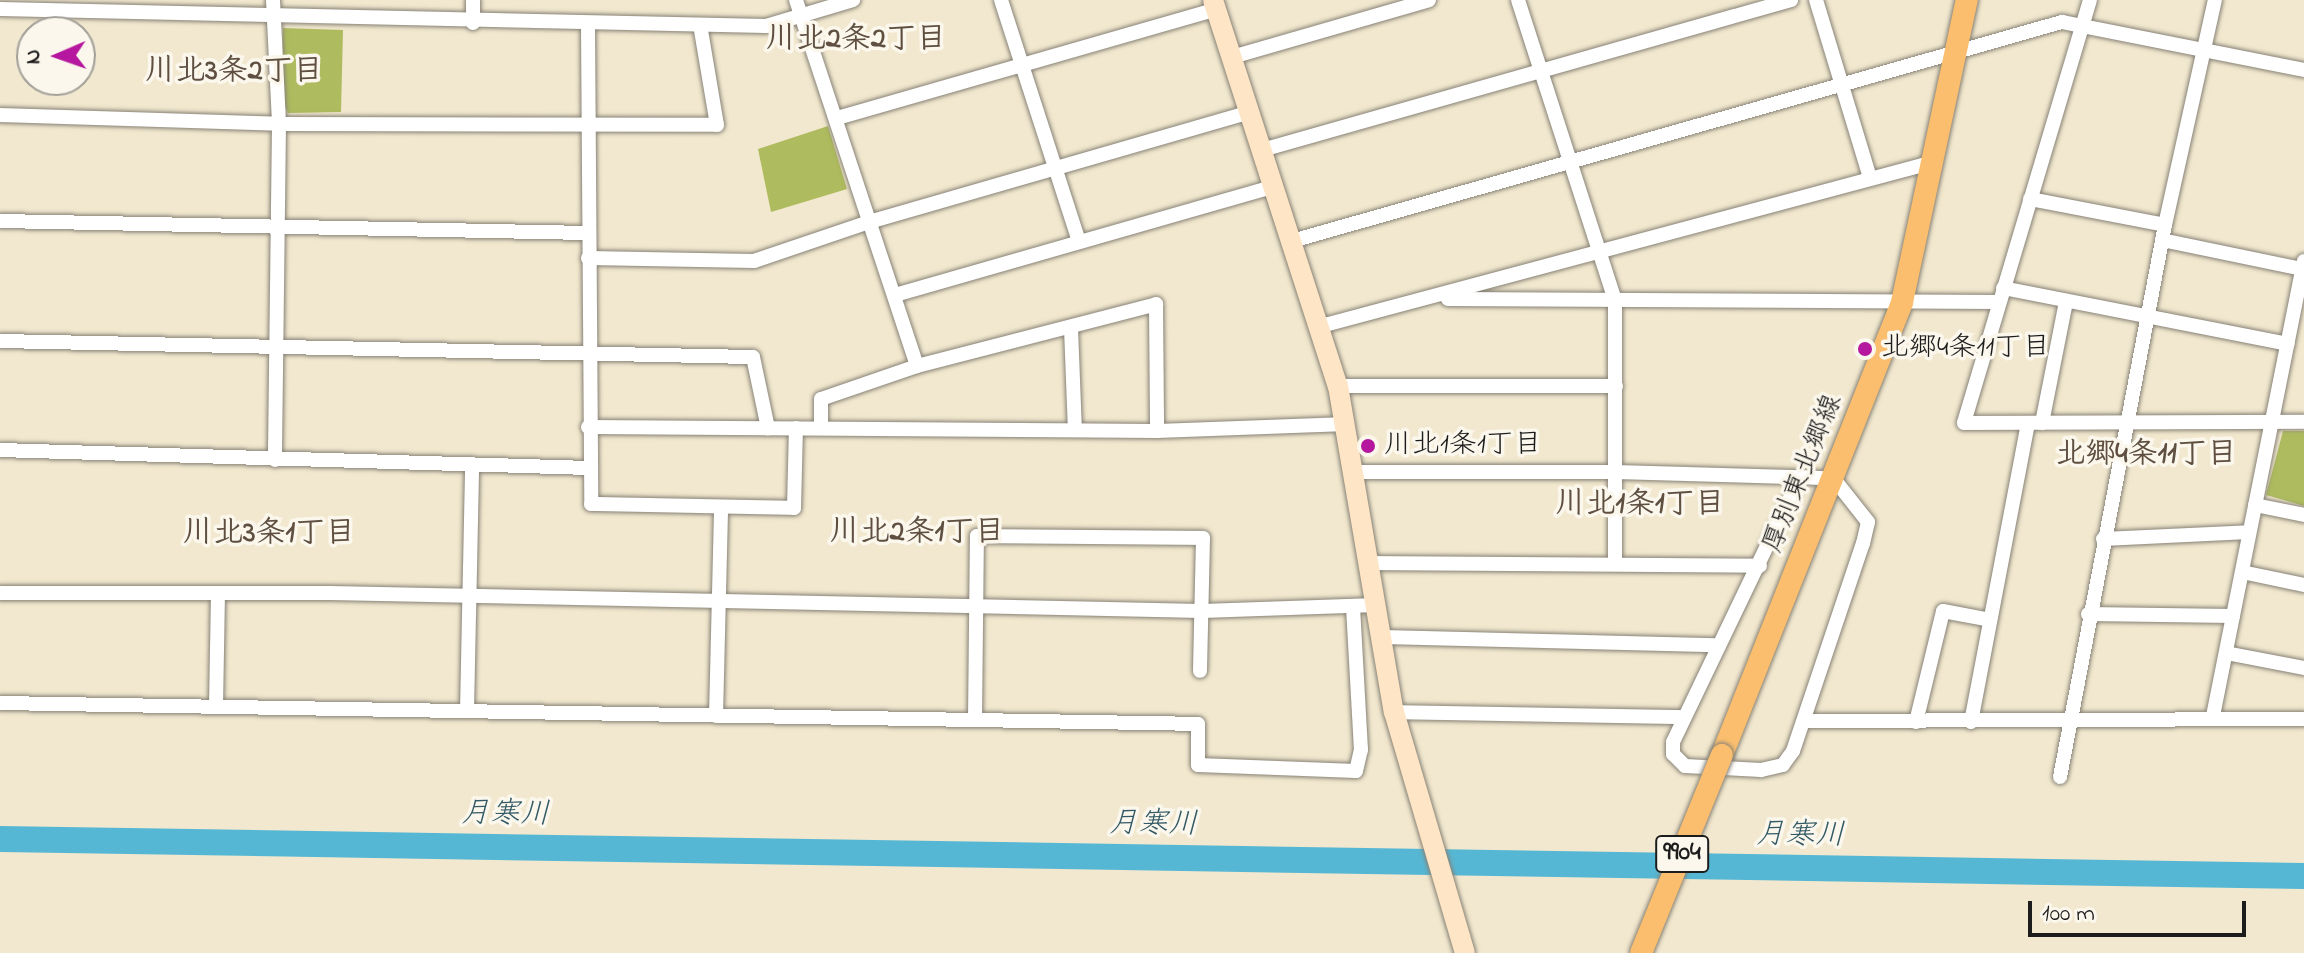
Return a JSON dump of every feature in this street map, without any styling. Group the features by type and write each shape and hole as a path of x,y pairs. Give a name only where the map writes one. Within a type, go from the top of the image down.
{"main road":[{"name":"厚別東北郷線","path":"1641,953 1834,479 1902,302 1967,0"}],"street":[{"path":"473,0 473,23"},
{"path":"796,0 917,366"},
{"path":"0,9 77,4 273,7 473,23 766,26 853,0"},
{"path":"1001,0 1079,242"},
{"path":"1232,57 1429,0"},
{"path":"1518,0 1602,250 1615,301 1615,563"},
{"path":"1262,150 1791,0"},
{"path":"1816,0 1845,83 1870,178"},
{"path":"2090,0 1964,423 2304,422"},
{"path":"2060,777 2088,614 2150,316 2164,233 2215,0"},
{"path":"837,118 1215,4 1338,386 1356,472 1394,712 1465,953"},
{"path":"273,7 279,124 275,460"},
{"path":"1292,241 2062,22 2304,70"},
{"path":"0,115 279,124 588,128 717,125 700,25"},
{"path":"588,26 588,427 591,504 794,508 796,428"},
{"path":"588,258 754,261 869,222 1250,112"},
{"path":"1321,326 1934,162"},
{"path":"895,295 1274,186"},
{"path":"2030,199 2303,265 2213,716"},
{"path":"0,221 588,233"},
{"path":"1431,299 1902,302 2001,295 2150,316 2288,344"},
{"path":"1971,722 1990,620 2066,302"},
{"path":"821,428 821,399 917,366 1156,304 1157,431"},
{"path":"1071,328 1075,430"},
{"path":"0,341 588,351 753,357 768,428"},
{"path":"1338,386 1616,386"},
{"path":"588,427 1157,431 1347,424"},
{"path":"0,450 590,468"},
{"path":"467,711 472,465"},
{"path":"1356,472 1616,472 1800,477 1834,479 1868,522 1804,721 1783,765 1761,770 1678,761 1673,742 1682,717 1760,566 1800,477"},
{"path":"2255,505 2304,515"},
{"path":"716,716 721,507"},
{"path":"2103,539 2249,532"},
{"path":"975,720 977,536 1203,538 1200,671"},
{"path":"1370,563 1760,566"},
{"path":"2242,572 2304,585"},
{"path":"0,593 469,595 1202,611 1376,605"},
{"path":"216,707 218,593"},
{"path":"0,703 1198,724 1198,765 1356,771 1361,750 1353,606"},
{"path":"1916,722 1943,611 1990,620"},
{"path":"2088,614 2233,616"},
{"path":"1380,637 1719,645"},
{"path":"2226,653 2304,668"},
{"path":"1394,712 1682,717"},
{"path":"1804,721 2068,723 2213,716 2304,719"}],"green space":[{"path":"283,28 343,30 341,112 288,113 283,102"},
{"path":"828,126 847,189 771,212 758,149"},
{"path":"2283,431 2304,431 2304,506 2266,495"}],"waterway":[{"name":"月寒川","path":"0,839 2304,876"}],"place":[{"name":"北郷4条11丁目","path":"1865,349"},
{"name":"川北1条1丁目","path":"1368,446"}],"district":[{"name":"川北2条2丁目","path":"856,40"},
{"name":"川北3条2丁目","path":"234,72"},
{"name":"北郷4条11丁目","path":"2146,455"},
{"name":"川北1条1丁目","path":"1640,505"},
{"name":"川北2条1丁目","path":"917,533"},
{"name":"川北3条1丁目","path":"269,534"}]}
